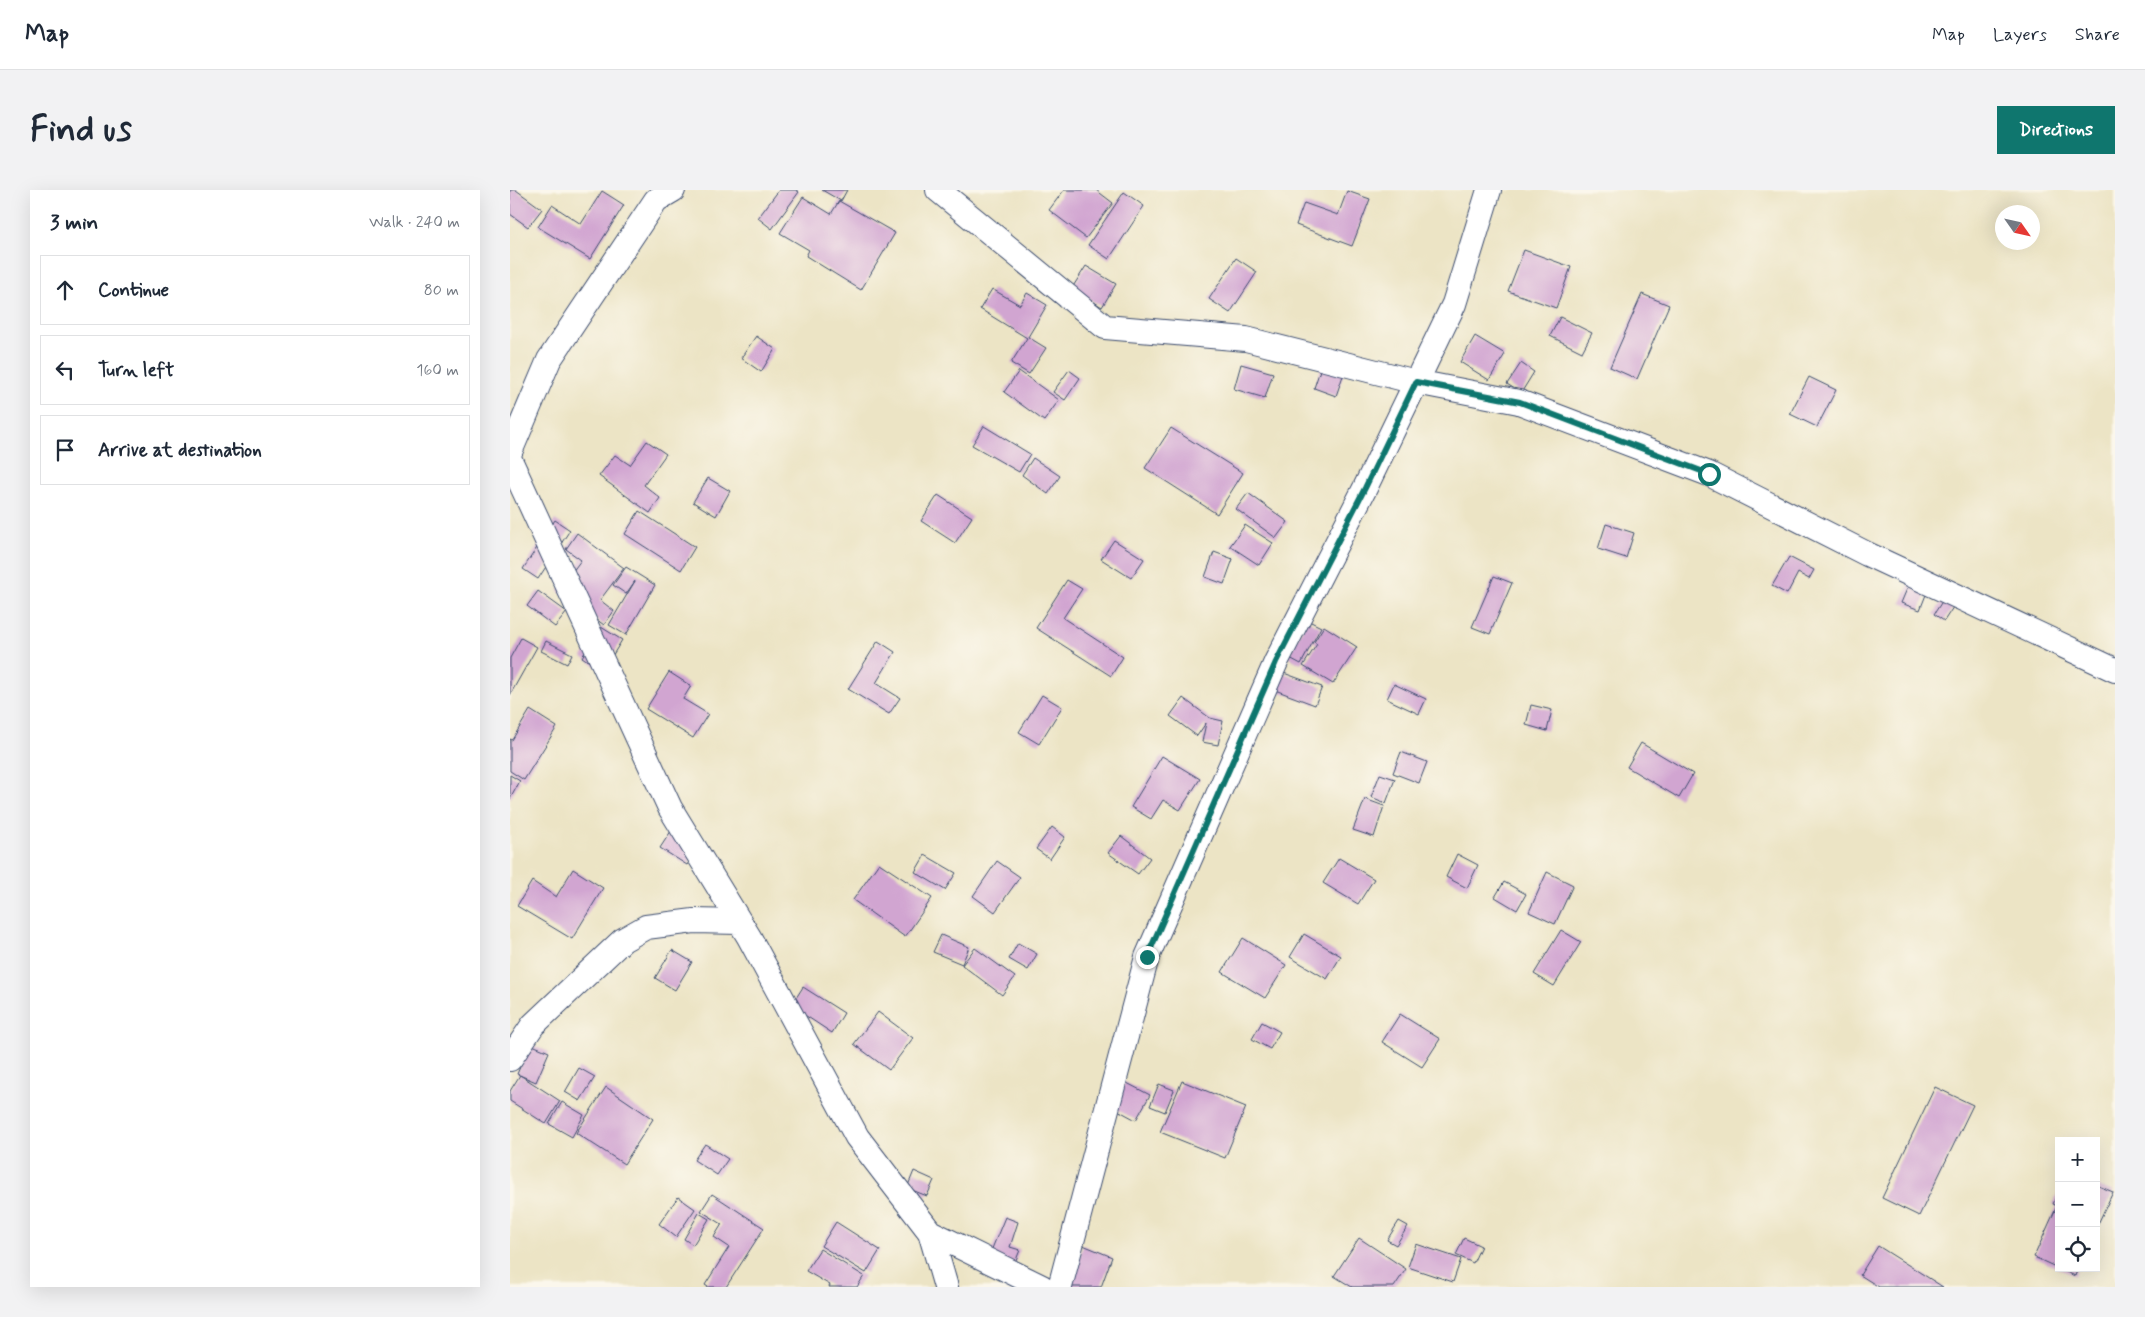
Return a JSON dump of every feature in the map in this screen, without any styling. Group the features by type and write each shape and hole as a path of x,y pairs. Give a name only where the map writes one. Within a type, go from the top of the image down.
{"street":[{"path":"938,190 1104,327 1246,339 1416,382 1520,402 1709,474 1867,554 2115,670"},
{"path":"1060,1287 1147,957 1276,662 1365,488 1454,304 1489,190"},
{"path":"510,452 549,360 658,193"},
{"path":"510,460 670,808 739,922 857,1136 930,1232 946,1287"},
{"path":"510,1059 533,1025 623,940 646,927 694,921 739,922"},
{"path":"930,1232 1042,1287"}],"building":[{"path":"510,190 516,190 542,209 528,227 510,214"},
{"path":"779,190 796,190 799,192 772,229 758,218"},
{"path":"822,190 847,190 841,201"},
{"path":"1064,190 1096,190 1113,203 1086,238 1049,210"},
{"path":"602,191 624,205 590,259 538,227 552,205 581,224"},
{"path":"1347,191 1370,199 1352,246 1296,225 1304,203 1338,215"},
{"path":"1124,192 1144,206 1109,259 1088,245"},
{"path":"803,197 831,214 839,201 895,233 861,290 806,256 809,250 780,233"},
{"path":"1524,250 1571,267 1556,308 1508,291"},
{"path":"1236,258 1257,272 1230,313 1209,299"},
{"path":"1086,266 1116,284 1102,307 1072,288"},
{"path":"992,289 1020,305 1027,293 1047,305 1028,337 1046,348 1029,374 1011,363 1027,338 980,309"},
{"path":"1642,294 1669,305 1637,379 1610,367"},
{"path":"1560,317 1592,333 1582,352 1550,336"},
{"path":"756,336 775,349 761,372 741,358"},
{"path":"1475,336 1505,354 1489,380 1460,362"},
{"path":"1325,355 1347,364 1336,396 1314,388"},
{"path":"1521,363 1534,372 1521,393 1507,384"},
{"path":"1241,364 1273,373 1265,398 1234,389"},
{"path":"1069,370 1080,378 1065,400 1053,392"},
{"path":"1019,371 1059,400 1044,421 1004,392"},
{"path":"1809,377 1836,390 1817,427 1790,414"},
{"path":"984,426 1030,454 1019,472 972,445"},
{"path":"1171,428 1243,473 1217,514 1145,468"},
{"path":"647,441 666,454 644,485 660,498 650,513 599,476 615,455 630,465"},
{"path":"1033,458 1060,476 1048,494 1022,475"},
{"path":"708,478 730,491 716,516 693,502"},
{"path":"1248,493 1288,522 1276,538 1236,509"},
{"path":"938,495 972,517 955,543 921,521"},
{"path":"639,511 695,547 681,570 625,534"},
{"path":"555,520 570,530 538,579 523,569"},
{"path":"1606,524 1634,533 1626,558 1598,549"},
{"path":"1245,525 1273,543 1259,565 1230,546"},
{"path":"577,533 624,568 600,600 614,611 604,625 558,591 581,560 566,549"},
{"path":"1114,540 1144,559 1131,578 1101,559"},
{"path":"1214,552 1233,559 1224,584 1205,577"},
{"path":"1789,557 1814,570 1809,579 1798,573 1787,594 1772,586"},
{"path":"626,567 655,585 626,635 609,625 635,581 626,594 613,585"},
{"path":"1494,576 1512,583 1490,634 1472,627"},
{"path":"1067,580 1082,589 1063,618 1123,657 1111,676 1036,628"},
{"path":"1909,584 1927,592 1920,610 1901,603"},
{"path":"538,591 567,612 555,627 527,606"},
{"path":"1948,592 1959,598 1944,621 1934,614"},
{"path":"1307,620 1321,627 1301,664 1288,657"},
{"path":"1324,626 1357,647 1333,684 1303,666 1317,644 1314,642"},
{"path":"601,627 622,640 603,671 582,657"},
{"path":"521,638 537,647 510,695 510,658"},
{"path":"546,641 572,654 567,664 541,651"},
{"path":"878,641 895,652 876,683 900,698 889,714 848,689"},
{"path":"669,672 691,686 683,699 708,714 693,738 646,709"},
{"path":"1281,672 1322,687 1315,705 1275,690"},
{"path":"1394,684 1426,699 1419,714 1387,699"},
{"path":"1042,695 1062,707 1039,744 1019,732"},
{"path":"1183,698 1210,718 1223,721 1218,745 1202,742 1206,723 1197,736 1170,716"},
{"path":"1531,705 1552,710 1547,731 1526,725"},
{"path":"530,710 557,727 524,780 510,771 510,739 512,740"},
{"path":"1641,743 1693,774 1679,798 1627,767"},
{"path":"1401,752 1427,762 1419,783 1393,773"},
{"path":"1162,756 1200,779 1180,810 1163,800 1151,819 1131,807"},
{"path":"1380,774 1395,779 1386,803 1371,797"},
{"path":"510,775 520,781 510,799"},
{"path":"1365,799 1384,806 1374,837 1353,830"},
{"path":"1052,827 1065,837 1050,859 1036,849"},
{"path":"673,828 700,845 687,865 660,848"},
{"path":"1121,836 1150,858 1138,874 1108,853"},
{"path":"1457,854 1478,865 1467,888 1446,877"},
{"path":"925,855 956,873 945,890 915,872"},
{"path":"1339,858 1374,879 1358,904 1323,883"},
{"path":"997,861 1020,877 995,912 973,896"},
{"path":"879,863 932,898 905,937 853,900"},
{"path":"573,869 603,888 572,939 517,906 532,881 556,897"},
{"path":"1547,872 1573,885 1555,924 1529,912"},
{"path":"1504,882 1526,894 1517,910 1495,897"},
{"path":"1561,930 1581,942 1554,986 1534,974"},
{"path":"1304,934 1341,956 1327,979 1290,957"},
{"path":"941,935 969,947 962,964 933,952"},
{"path":"1243,938 1286,965 1265,998 1222,972"},
{"path":"1018,943 1037,954 1028,970 1009,959"},
{"path":"975,948 1015,977 1002,995 962,965"},
{"path":"672,950 692,962 675,990 655,978"},
{"path":"803,987 844,1013 832,1033 791,1006"},
{"path":"878,1012 913,1038 889,1070 854,1044"},
{"path":"1400,1014 1440,1039 1422,1067 1382,1042"},
{"path":"1262,1022 1280,1032 1270,1049 1252,1039"},
{"path":"530,1044 549,1052 536,1082 517,1074"},
{"path":"579,1068 595,1077 580,1101 565,1092"},
{"path":"520,1075 560,1101 546,1124 510,1101 510,1091"},
{"path":"1182,1081 1246,1107 1225,1158 1160,1132"},
{"path":"1125,1082 1150,1095 1136,1120 1112,1107"},
{"path":"1159,1084 1174,1090 1165,1112 1150,1106"},
{"path":"606,1087 653,1119 624,1164 576,1133"},
{"path":"1935,1087 1973,1105 1919,1216 1882,1198"},
{"path":"562,1102 584,1115 572,1137 549,1124"},
{"path":"705,1144 728,1159 717,1175 694,1160"},
{"path":"914,1171 934,1180 927,1196 907,1188"},
{"path":"2100,1187 2113,1192 2100,1220"},
{"path":"712,1194 764,1228 726,1287 708,1287 705,1285 729,1247 714,1237 722,1224 701,1211"},
{"path":"678,1197 695,1209 676,1237 659,1224"},
{"path":"2055,1210 2055,1267 2034,1257"},
{"path":"699,1213 709,1219 693,1245 684,1239"},
{"path":"1005,1217 1018,1222 1010,1247 1020,1250 1014,1265 989,1256"},
{"path":"1399,1221 1408,1226 1396,1245 1387,1240"},
{"path":"836,1222 880,1250 866,1273 821,1246"},
{"path":"1359,1238 1406,1269 1394,1287 1352,1287 1334,1276"},
{"path":"1464,1238 1481,1246 1473,1263 1456,1255"},
{"path":"1416,1244 1461,1259 1453,1282 1408,1267"},
{"path":"1083,1245 1112,1257 1101,1287 1071,1287"},
{"path":"1878,1246 1943,1287 1879,1287 1860,1275"},
{"path":"820,1249 864,1276 857,1287 829,1287 830,1285 806,1271"},
{"path":"2066,1272 2076,1272 2075,1276"}],"route":[{"path":"1147,957 1276,662 1365,488 1416,382 1520,402 1709,474"}]}
